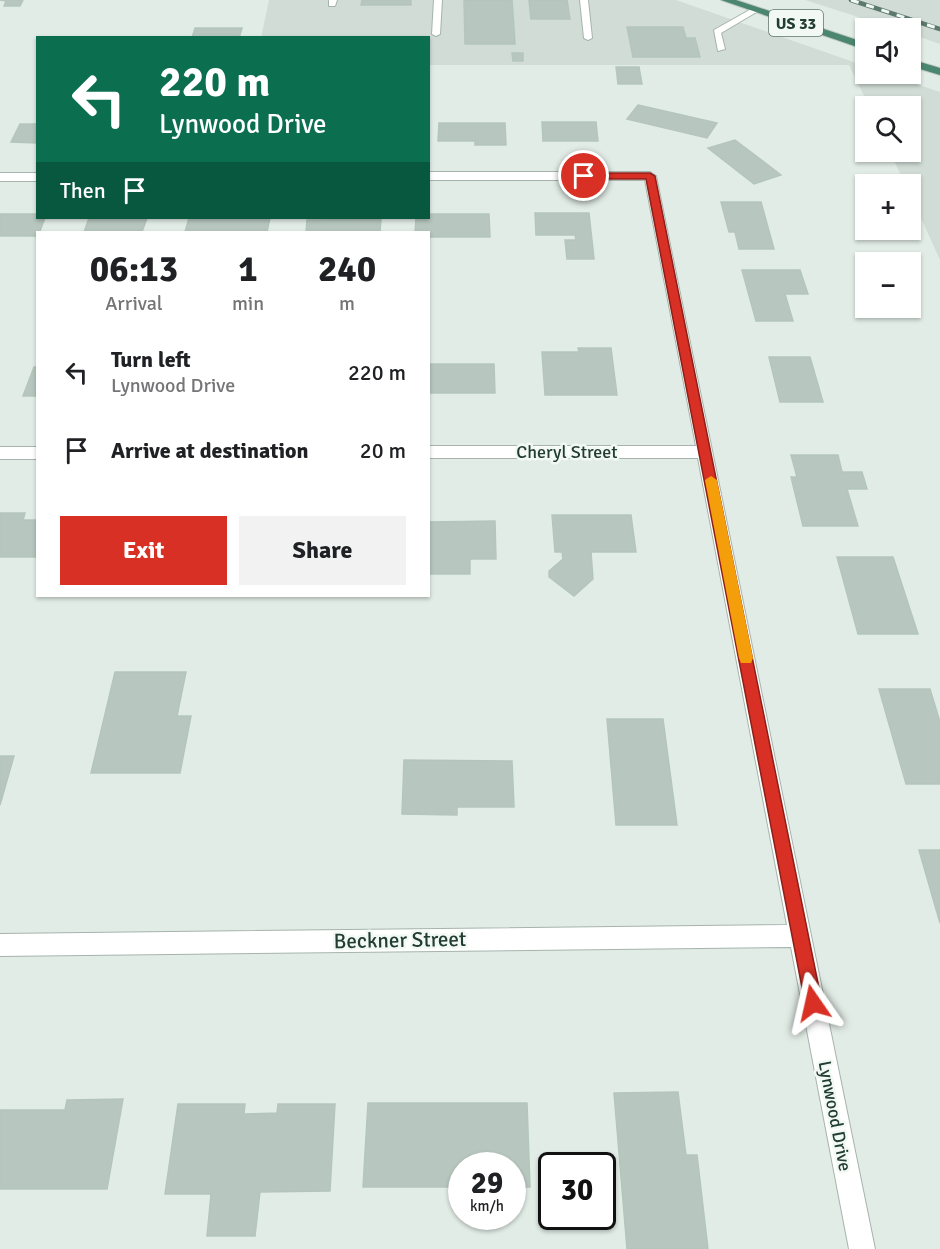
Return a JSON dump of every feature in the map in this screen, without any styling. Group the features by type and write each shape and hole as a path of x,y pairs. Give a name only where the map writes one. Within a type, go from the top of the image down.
{"highway":[{"name":"US 33","path":"726,0 855,43"},
{"path":"921,66 940,72"}],"street":[{"name":"Lynwood Drive","path":"430,176 650,176 861,1249"},
{"path":"0,177 36,177"},
{"name":"Cheryl Street","path":"430,452 706,452"},
{"path":"0,453 36,453"},
{"name":"Beckner Street","path":"0,945 800,936"}],"lane":[{"path":"436,34 438,0"},
{"path":"584,0 588,38"},
{"path":"721,49 717,32 756,10"}],"shaded area":[{"path":"269,0 676,0 855,63 855,77 849,65 430,65 430,36 261,36"},
{"path":"805,0 940,0 940,44 921,37 921,18 862,18"},
{"path":"858,84 916,84 940,92 940,260 921,218 921,174 900,174 895,162 921,162 921,96 864,96"}],"building":[{"path":"0,0 23,0 20,6 4,6 6,1"},
{"path":"362,0 411,0 411,5 361,5"},
{"path":"464,0 512,0 515,44 465,44"},
{"path":"529,0 567,0 570,19 531,19"},
{"path":"627,27 683,27 686,38 695,38 700,57 633,57"},
{"path":"195,28 242,28 240,36 193,36"},
{"path":"512,53 523,53 523,61 513,61"},
{"path":"616,67 639,67 642,84 618,84"},
{"path":"638,105 717,123 707,138 627,119"},
{"path":"542,122 596,122 598,141 543,141"},
{"path":"439,123 505,123 506,145 475,145 475,141 438,141"},
{"path":"20,124 36,124 36,143 11,142"},
{"path":"735,140 781,175 754,184 708,148"},
{"path":"721,202 761,202 774,249 739,249 735,232 729,232"},
{"path":"535,213 589,213 594,259 567,259 565,240 576,240 575,235 536,235"},
{"path":"0,214 36,214 36,219 45,219 40,231 36,231 36,236 0,236"},
{"path":"430,214 489,214 490,237 430,237 430,231 415,231 416,219 430,219"},
{"path":"89,219 147,219 142,231 84,231"},
{"path":"189,219 270,219 267,231 185,231"},
{"path":"381,219 380,231 306,231 307,220"},
{"path":"742,270 800,270 808,294 785,294 793,321 756,321"},
{"path":"578,348 611,348 617,395 545,395 542,352 579,352"},
{"path":"769,357 810,357 823,402 780,402"},
{"path":"430,364 494,364 495,393 430,393"},
{"path":"34,367 36,367 36,396 23,396"},
{"path":"791,455 838,455 842,472 862,472 867,489 847,489 858,526 803,526 791,477 797,477"},
{"path":"0,513 25,513 23,520 36,520 36,557 0,557"},
{"path":"552,515 631,515 636,552 591,552 593,579 574,596 549,577 549,571 563,559 562,552 555,552"},
{"path":"495,521 496,559 470,559 470,574 430,574 430,522"},
{"path":"837,557 893,557 918,634 858,634"},
{"path":"115,672 186,672 177,716 191,716 180,773 91,773"},
{"path":"879,689 930,689 940,722 940,784 906,784"},
{"path":"607,719 663,719 677,825 616,825"},
{"path":"0,756 14,756 0,805"},
{"path":"404,760 512,761 514,807 457,807 457,815 402,814"},
{"path":"919,850 940,850 940,923"},
{"path":"678,1092 686,1155 697,1155 708,1249 627,1249 614,1093"},
{"path":"123,1099 107,1189 0,1189 0,1110 65,1110 67,1100"},
{"path":"368,1103 527,1103 530,1187 526,1187 526,1152 448,1152 448,1187 363,1187"},
{"path":"178,1104 245,1104 244,1114 277,1113 278,1104 335,1104 330,1191 260,1192 255,1236 207,1236 211,1194 165,1194"}],"railway":[{"path":"851,0 940,29"}],"slow traffic":[{"path":"711,480 746,658"}],"route":[{"path":"584,176 650,176 813,1003"}]}
